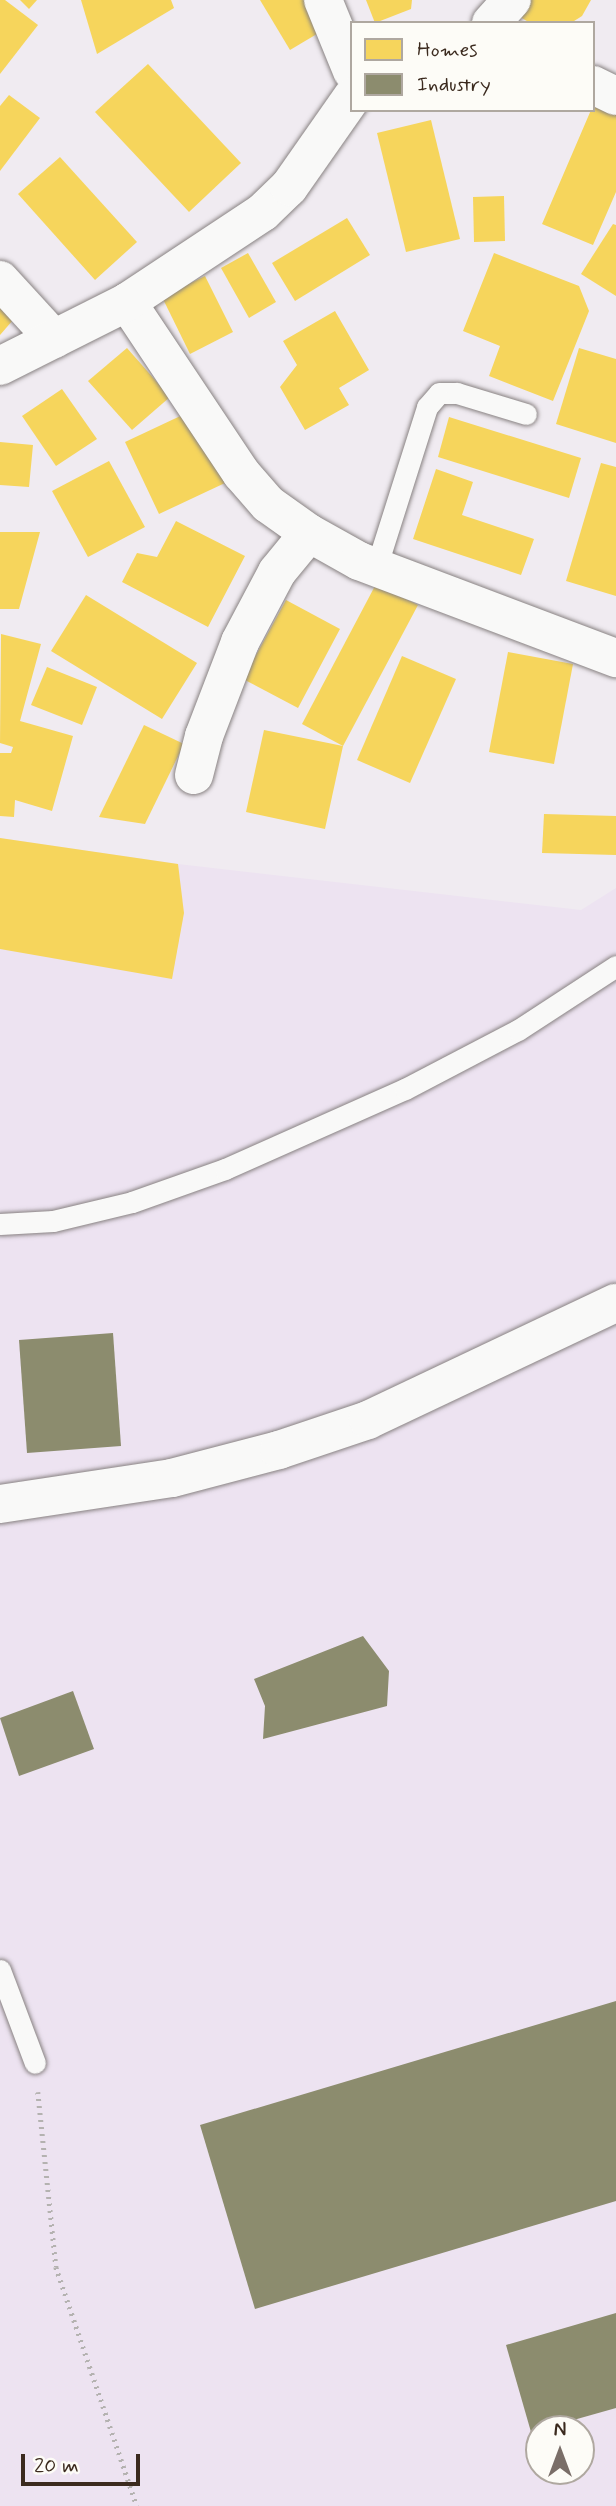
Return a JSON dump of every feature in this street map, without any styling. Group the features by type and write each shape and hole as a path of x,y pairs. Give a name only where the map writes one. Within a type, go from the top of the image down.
{"street":[{"path":"323,0 350,66"},
{"path":"493,21 512,0"},
{"path":"595,86 616,96"},
{"path":"0,366 127,302 263,212 289,187 350,100"},
{"path":"0,280 54,338"},
{"path":"127,302 241,473 268,504 309,533 376,568 616,658"},
{"path":"194,775 204,736 240,642 277,572 309,533"},
{"path":"0,1504 172,1478 279,1450 368,1420 616,1303"}],"lane":[{"path":"376,568 427,407 439,393 457,393 526,414"},
{"path":"0,1224 53,1221 132,1202 225,1169 405,1089 518,1030 616,966"},
{"path":"0,1970 35,2063"}],"path":[{"path":"35,2063 56,2267 137,2506"}],"shaded area":[{"path":"0,838 178,864 581,910 616,888 616,2506 0,2506"}],"building: Homes":[{"path":"0,0 5,0 38,25 0,74"},
{"path":"20,0 37,0 29,9"},
{"path":"81,0 171,0 174,8 97,54"},
{"path":"260,0 310,0 327,28 290,50"},
{"path":"366,0 412,0 411,9 374,21"},
{"path":"525,0 591,0 582,16 574,21 527,21 512,12"},
{"path":"148,64 241,163 189,212 95,112"},
{"path":"9,95 40,118 0,171 0,106"},
{"path":"595,105 616,114 616,192 593,245 542,224 590,112 595,112"},
{"path":"431,120 460,239 406,252 377,133"},
{"path":"60,157 137,242 95,280 18,194"},
{"path":"504,196 505,241 474,242 473,197"},
{"path":"347,218 370,255 295,301 272,263"},
{"path":"613,224 616,225 616,296 581,274"},
{"path":"248,253 276,302 249,318 221,268"},
{"path":"494,253 579,286 589,311 553,401 489,376 500,346 463,331"},
{"path":"205,276 233,332 190,354 162,297"},
{"path":"0,295 20,312 0,335"},
{"path":"335,311 369,370 339,388 349,405 305,430 280,387 297,365 283,341"},
{"path":"127,348 170,397 132,430 88,381"},
{"path":"579,348 616,359 616,443 556,424"},
{"path":"62,389 97,439 56,466 22,416"},
{"path":"191,411 225,483 159,514 125,442"},
{"path":"449,417 581,458 569,498 438,457"},
{"path":"0,442 33,445 29,487 0,485"},
{"path":"109,461 145,527 88,557 52,491"},
{"path":"601,463 616,467 616,596 566,581"},
{"path":"436,469 473,482 462,515 534,539 521,575 413,539"},
{"path":"176,521 245,556 208,627 122,582 137,553 157,557"},
{"path":"0,532 40,532 19,609 0,609"},
{"path":"376,584 418,605 343,746 302,724"},
{"path":"86,595 197,663 162,719 51,651"},
{"path":"286,600 340,629 298,708 243,679"},
{"path":"1,634 41,644 20,721 73,736 52,811 15,800 14,817 0,816 0,753 11,753 13,747 0,743"},
{"path":"508,652 573,664 554,764 489,752"},
{"path":"402,656 456,679 410,783 357,760"},
{"path":"47,667 97,687 82,725 31,705"},
{"path":"144,725 184,744 145,824 99,817"},
{"path":"264,730 343,746 325,829 246,812"},
{"path":"544,814 616,816 616,855 542,853"},
{"path":"0,838 178,864 184,913 172,979 0,949"}],"building: Industry":[{"path":"113,1333 121,1446 27,1453 19,1340"},
{"path":"363,1636 389,1671 387,1706 263,1739 265,1706 254,1679"},
{"path":"73,1691 94,1749 19,1776 0,1718"},
{"path":"616,2001 616,2201 255,2309 200,2125"},
{"path":"616,2313 616,2408 591,2415 526,2415 506,2345"}]}
